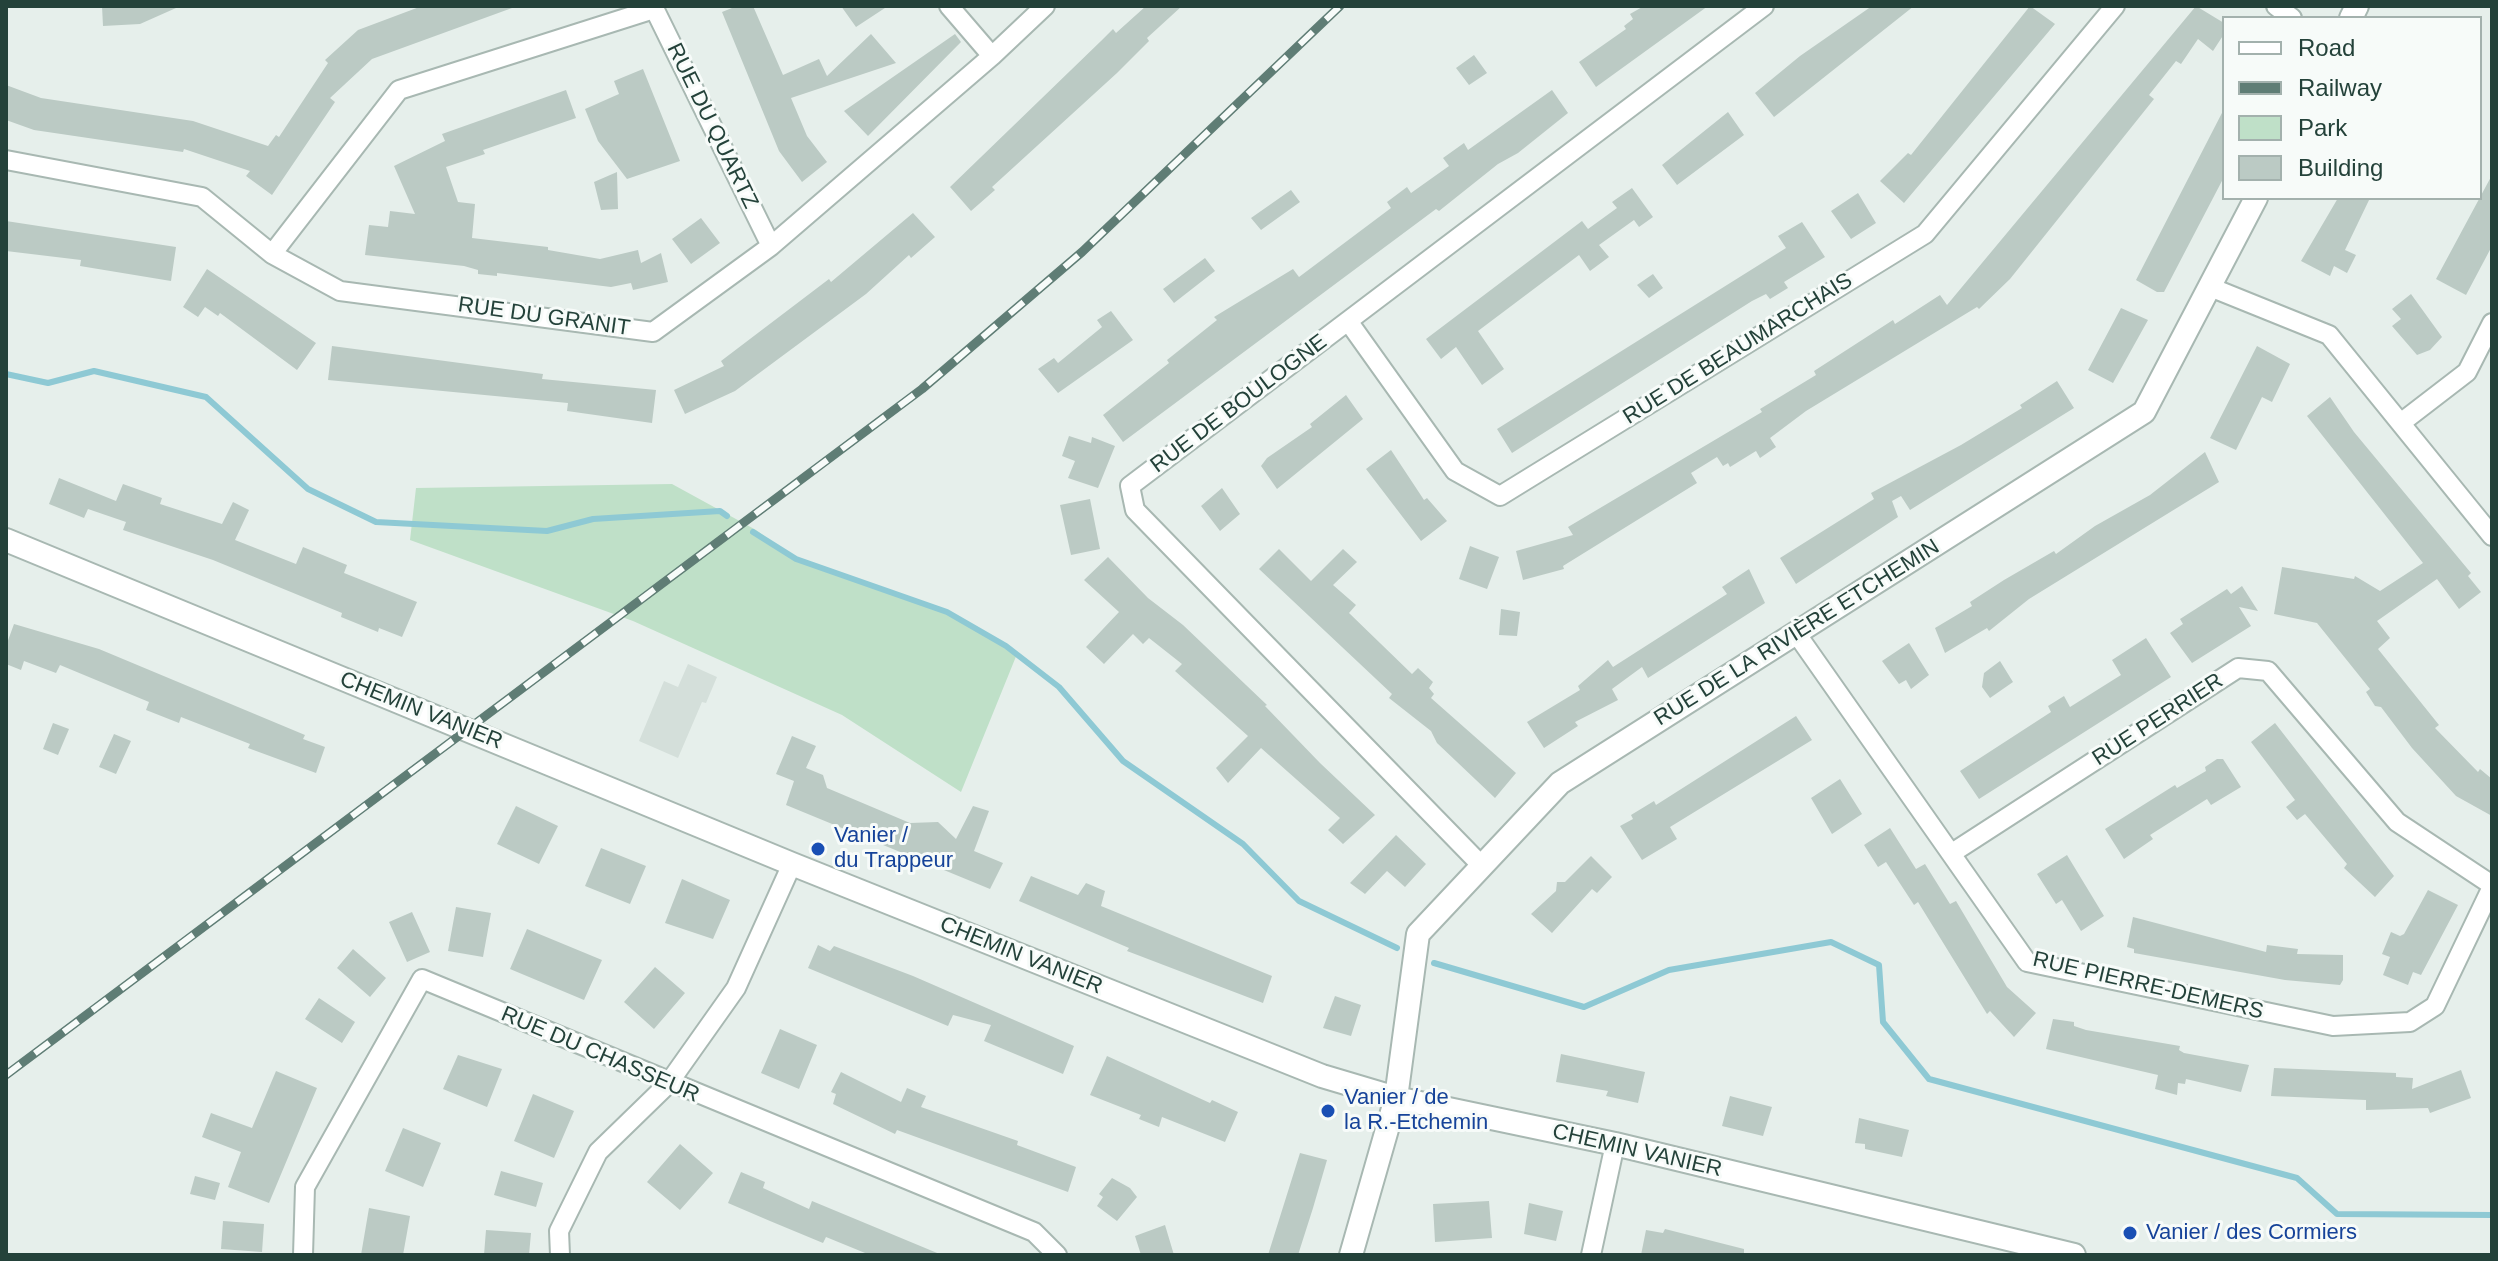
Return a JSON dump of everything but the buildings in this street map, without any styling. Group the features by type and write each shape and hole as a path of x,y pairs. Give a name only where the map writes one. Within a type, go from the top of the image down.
{"street":[{"path":"949,6 992,56"},
{"name":"RUE DU GRANIT","path":"6,160 202,197 272,254 340,291 653,332 771,246 992,56 1045,6"},
{"name":"RUE DE BOULOGNE","path":"1482,866 1135,510 1130,486 1764,6"},
{"name":"RUE DE BEAUMARCHAIS","path":"1348,321 1455,471 1500,496 1925,234 2115,6"},
{"path":"272,254 399,90 653,7"},
{"name":"RUE DU QUARTZ","path":"653,7 771,246"},
{"name":"RUE DE LA RIVIÈRE ETCHEMIN","path":"1351,1255 1396,1098 1418,934 1560,783 2144,412 2255,200"},
{"path":"2210,287 2329,335 2492,536"},
{"path":"2402,422 2467,372 2492,323"},
{"name":"CHEMIN VANIER","path":"6,540 792,864 1322,1076 1396,1098 1615,1144 2074,1255"},
{"name":"RUE PIERRE-DEMERS","path":"1796,633 2027,962 2333,1026 2410,1022 2435,1006 2492,886"},
{"name":"RUE PERRIER","path":"1952,853 2238,668 2268,671 2397,822 2492,886"},
{"path":"560,1255 559,1231 598,1152 668,1084 736,988 792,864"},
{"name":"RUE DU CHASSEUR","path":"303,1255 305,1187 422,979 668,1084 1034,1232 1057,1255"},
{"path":"1591,1255 1615,1144"}],"shaded area":[{"path":"688,664 717,677 706,703 702,702 678,758 639,741 664,681 678,687"}],"green space":[{"path":"672,484 756,530 796,559 947,612 1017,654 961,792 842,715 633,621 410,540 416,488"}],"waterway":[{"path":"6,374 48,383 94,371 206,397 308,489 376,522 547,531 593,519 720,511 727,516"},
{"path":"753,532 796,559 947,612 1006,646 1059,687 1123,761 1243,844 1299,901 1397,948"},
{"path":"1434,963 1584,1007 1669,970 1831,942 1879,965 1883,1022 1929,1079 2297,1178 2337,1214 2492,1215"}],"railway":[{"path":"6,1075 922,389 1082,252 1340,6"}],"place":[{"name":"Vanier / du Trappeur","path":"818,849"},
{"name":"Vanier / de la R.-Etchemin","path":"1328,1111"},
{"name":"Vanier / des Cormiers","path":"2130,1233"}]}
